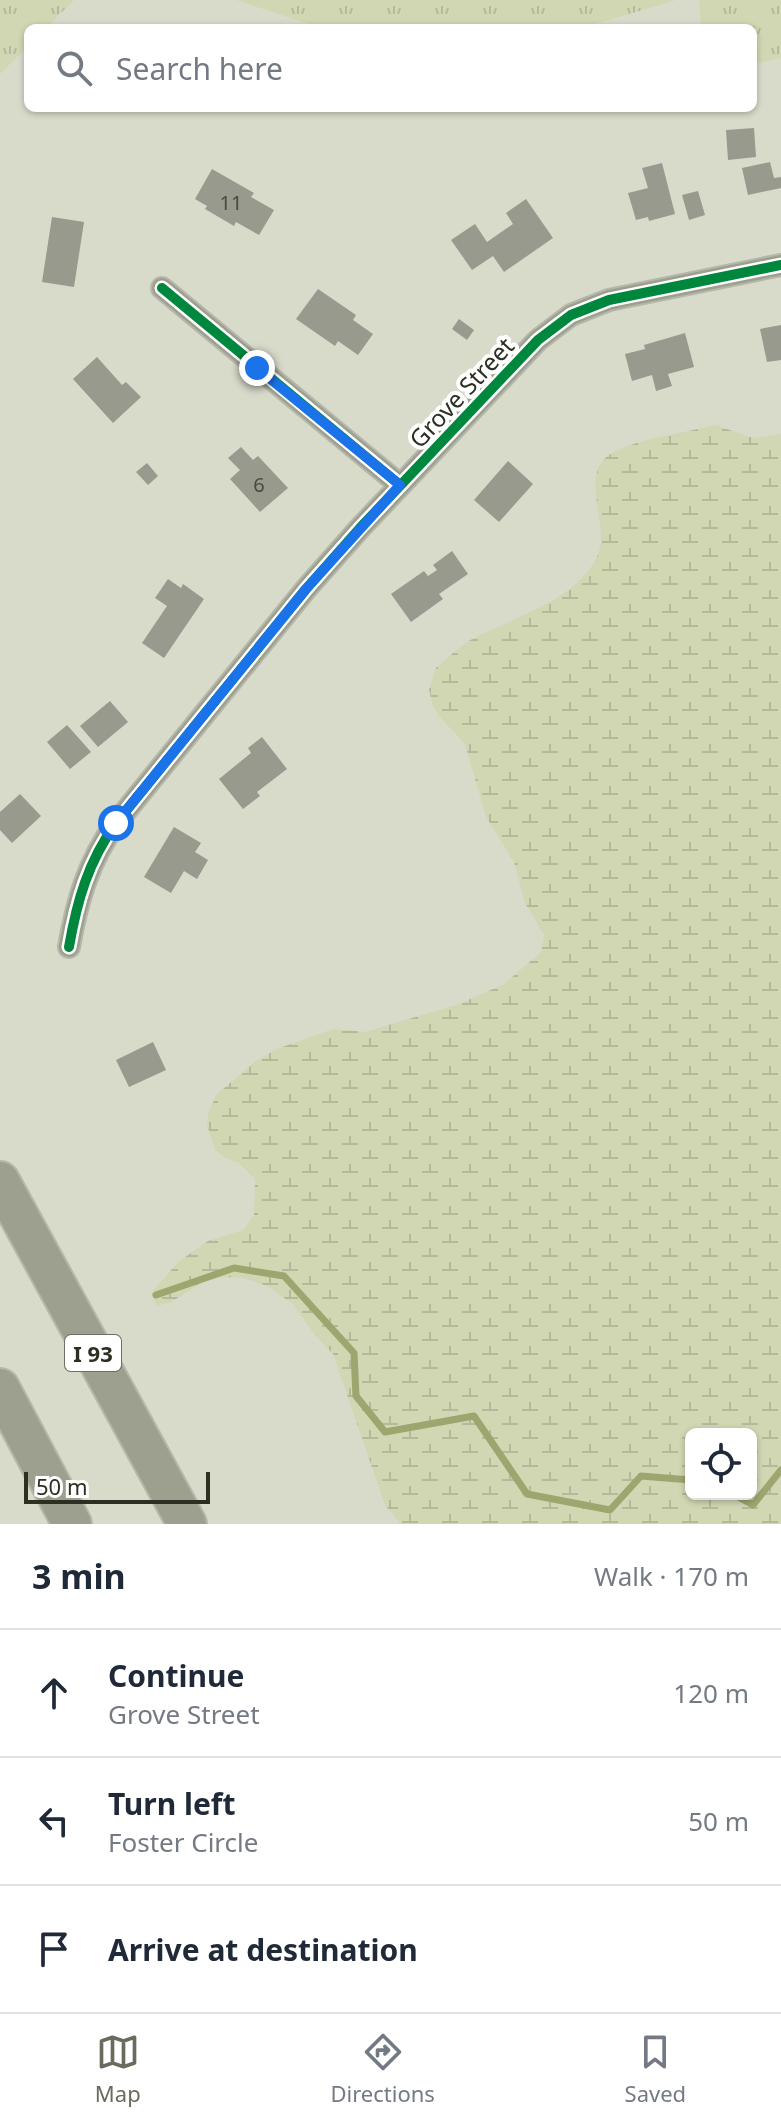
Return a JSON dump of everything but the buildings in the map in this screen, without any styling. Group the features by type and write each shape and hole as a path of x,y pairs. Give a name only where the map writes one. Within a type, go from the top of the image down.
{"highway":[{"name":"I 93","path":"0,1181 187,1524"},
{"path":"0,1388 72,1524"}],"street":[{"name":"Grove Street","path":"69,947 81,887 109,833 297,600 400,485 538,340 571,315 590,306 638,292 781,265"},
{"path":"162,288 400,485"}],"green space":[{"path":"0,0 74,0 50,24 24,24 24,50 0,74"},
{"path":"236,0 676,0 595,24 309,24"},
{"path":"699,0 781,0 781,58 757,63 757,24 701,24"},
{"path":"715,425 753,438 781,434 781,1524 401,1524 385,1505 333,1354 293,1304 267,1286 244,1278 223,1277 204,1282 171,1302 157,1306 151,1293 178,1262 208,1241 243,1230 254,1215 255,1179 239,1163 215,1150 207,1125 216,1095 256,1061 277,1049 333,1029 365,1032 459,1004 504,984 541,952 544,935 525,903 514,862 486,817 465,744 439,716 429,689 436,668 464,644 557,598 581,579 596,558 601,542 596,483 601,462 621,449"}],"waterway":[{"path":"156,1295 234,1268 284,1276 354,1353 356,1396 385,1432 474,1416 527,1494 610,1510 641,1476 685,1480"},
{"path":"757,1500 781,1470"},
{"path":"744,1500 753,1505 757,1500"}],"cycle path":[{"path":"69,947 85,882 98,852 116,823 306,589 538,340 571,315 609,300 781,265"},
{"path":"162,288 400,485"}],"route":[{"path":"116,823 306,589 400,485 257,368"}]}
